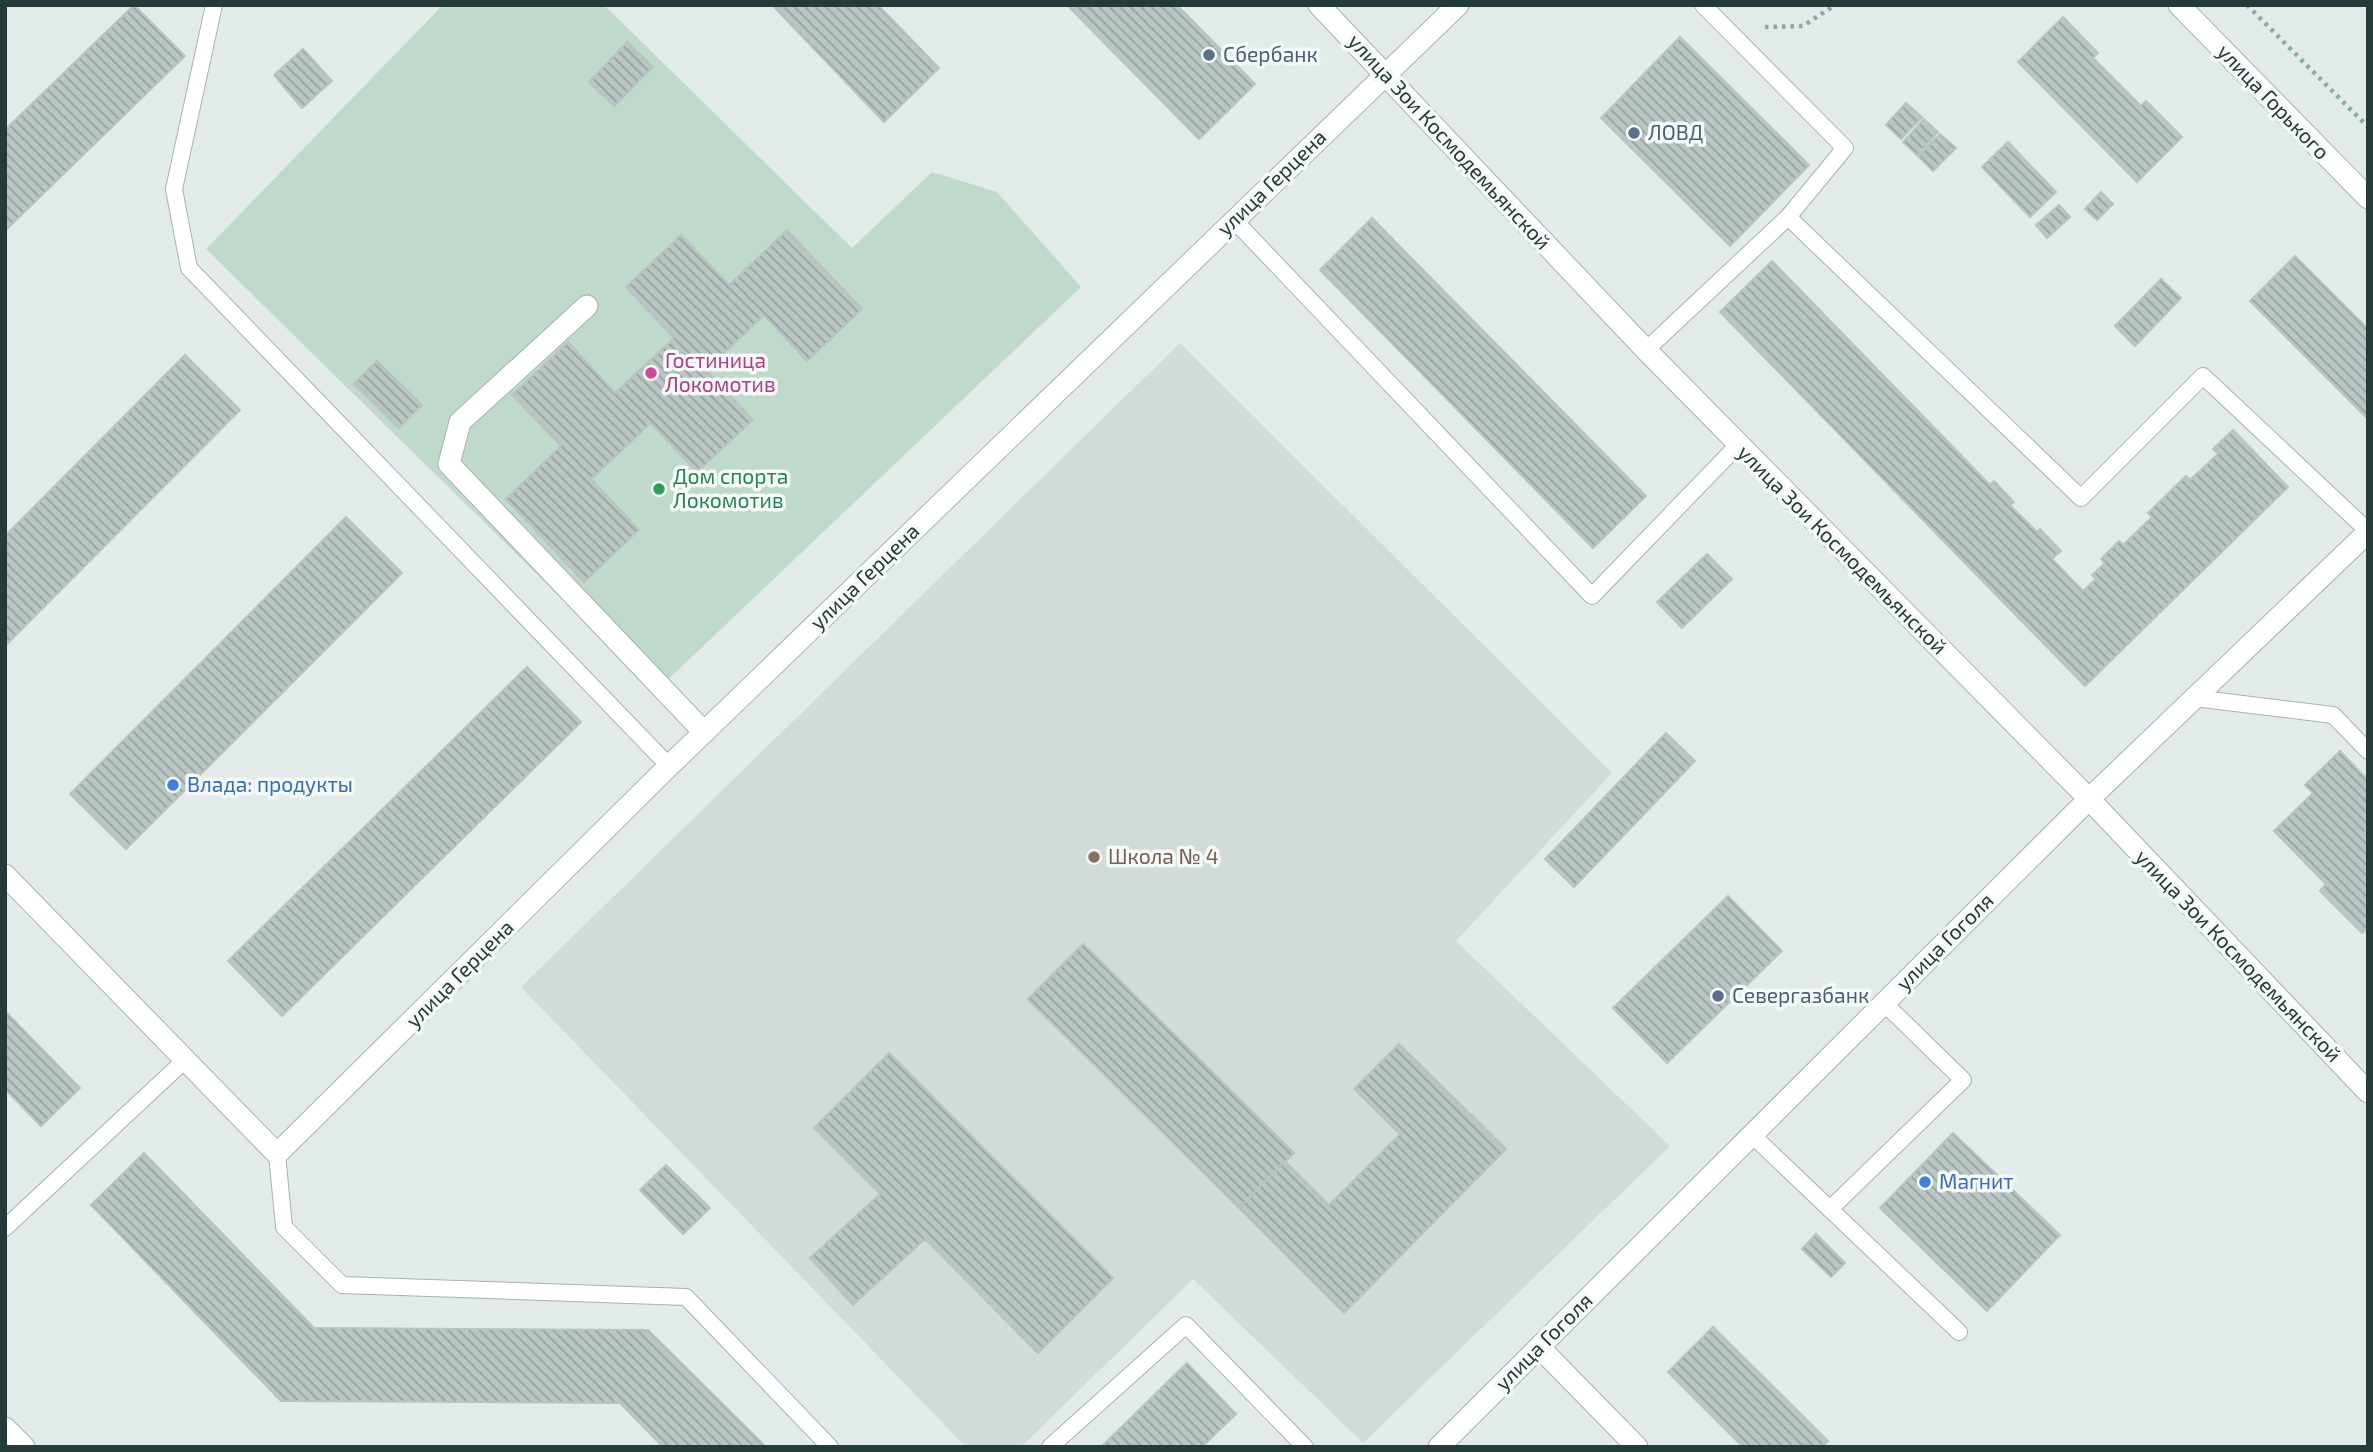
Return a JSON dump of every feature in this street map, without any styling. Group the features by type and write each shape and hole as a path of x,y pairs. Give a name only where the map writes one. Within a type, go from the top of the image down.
{"street":[{"name":"улица Зои Космодемьянской","path":"1319,5 1646,350 2089,799 2368,1092"},
{"name":"улица Герцена","path":"277,1154 669,766 1458,5"},
{"name":"улица Горького","path":"2179,5 2368,198"},
{"path":"587,306 460,422 449,464 704,732"},
{"name":"улица Гоголя","path":"1439,1447 2089,799 2368,532"},
{"path":"5,875 277,1154"},
{"path":"1539,1347 1637,1447"},
{"path":"5,1428 24,1447"}],"lane":[{"path":"215,5 174,189 189,268 669,766"},
{"path":"1646,350 1788,217 1845,148 1703,5"},
{"path":"1788,217 2081,498 2203,376 2368,532"},
{"path":"1234,220 1592,596 1739,444"},
{"path":"2194,698 2333,715 2368,751"},
{"path":"1830,1209 1963,1080 1884,1003"},
{"path":"5,1228 186,1060"},
{"path":"1752,1135 1959,1332"},
{"path":"277,1154 284,1227 342,1285 686,1297 830,1447"},
{"path":"1050,1447 1186,1325 1305,1447"}],"path":[{"path":"1727,29 1803,26 1835,5"},
{"path":"2247,5 2368,127"}],"shaded area":[{"name":"Школа № 4","path":"1180,343 1612,773 1456,941 1670,1146 1363,1443 1193,1279 1021,1447 966,1447 521,987"}],"green space":[{"name":"Дом спорта Локомотив","path":"443,5 604,5 852,248 932,172 997,192 1081,287 656,691 206,249"}],"building":[{"path":"134,5 185,56 5,231 5,130"},
{"path":"772,5 878,5 939,68 884,122"},
{"path":"1067,5 1177,5 1255,84 1199,139"},
{"path":"2063,17 2098,53 2093,58 2141,106 2146,101 2182,137 2137,182 2018,62"},
{"path":"1680,37 1809,165 1730,246 1601,118"},
{"path":"627,42 653,67 614,106 589,82"},
{"path":"303,49 332,81 302,108 274,75"},
{"path":"1906,103 1922,117 1901,139 1886,125"},
{"path":"1924,119 1938,132 1917,155 1903,142"},
{"path":"1940,134 1956,148 1933,171 1918,156"},
{"path":"2008,142 2056,192 2030,217 1982,167"},
{"path":"2101,192 2113,204 2097,220 2085,209"},
{"path":"2059,205 2070,217 2047,238 2036,225"},
{"path":"1372,218 1646,496 1593,548 1320,270"},
{"path":"787,230 862,309 807,361 764,315 706,370 753,420 697,472 651,423 591,479 639,530 584,582 506,499 561,446 512,395 568,342 615,393 674,338 626,287 681,235 729,285"},
{"path":"2295,256 2368,329 2368,419 2250,301"},
{"path":"1772,261 1990,485 1994,481 2014,502 2010,505 2037,532 2040,529 2061,551 2052,559 2083,591 2096,579 2092,575 2105,563 2101,559 2119,541 2123,545 2152,517 2148,513 2186,476 2190,480 2218,454 2213,449 2233,430 2288,487 2085,686 1720,312"},
{"path":"2161,279 2181,298 2135,346 2115,326"},
{"path":"185,355 240,410 5,646 5,536"},
{"path":"377,361 422,405 399,428 354,384"},
{"path":"346,517 402,573 126,849 70,794"},
{"path":"1707,554 1732,579 1682,628 1657,602"},
{"path":"527,667 581,722 282,1016 228,961"},
{"path":"1666,733 1695,761 1574,887 1545,859"},
{"path":"2340,751 2368,780 2368,829 2364,833 2368,837 2368,928 2362,933 2320,891 2326,884 2274,831 2313,793 2305,785"},
{"path":"1728,896 1782,951 1667,1063 1613,1008"},
{"path":"1083,944 1294,1153 1239,1208 1028,999"},
{"path":"5,1011 80,1088 41,1126 5,1089"},
{"path":"1399,1044 1506,1149 1344,1313 1239,1208 1285,1161 1329,1205 1400,1134 1354,1089"},
{"path":"889,1053 1113,1278 1038,1353 925,1239 853,1305 810,1258 880,1194 814,1128"},
{"path":"1953,1133 2060,1235 1987,1311 1880,1208"},
{"path":"144,1153 314,1328 648,1330 766,1447 663,1447 620,1403 281,1401 91,1205"},
{"path":"666,1165 710,1208 683,1234 640,1190"},
{"path":"1816,1234 1845,1263 1831,1277 1802,1249"},
{"path":"1713,1327 1828,1441 1822,1447 1743,1447 1668,1372"},
{"path":"1187,1363 1236,1414 1202,1447 1101,1447"}],"place":[{"name":"Сбербанк","path":"1209,55"},
{"name":"ЛОВД","path":"1634,133"},
{"name":"Гостиница Локомотив","path":"651,373"},
{"name":"Дом спорта Локомотив","path":"659,489"},
{"name":"Влада: продукты","path":"173,785"},
{"name":"Школа № 4","path":"1094,857"},
{"name":"Севергазбанк","path":"1718,996"},
{"name":"Магнит","path":"1925,1182"}]}
